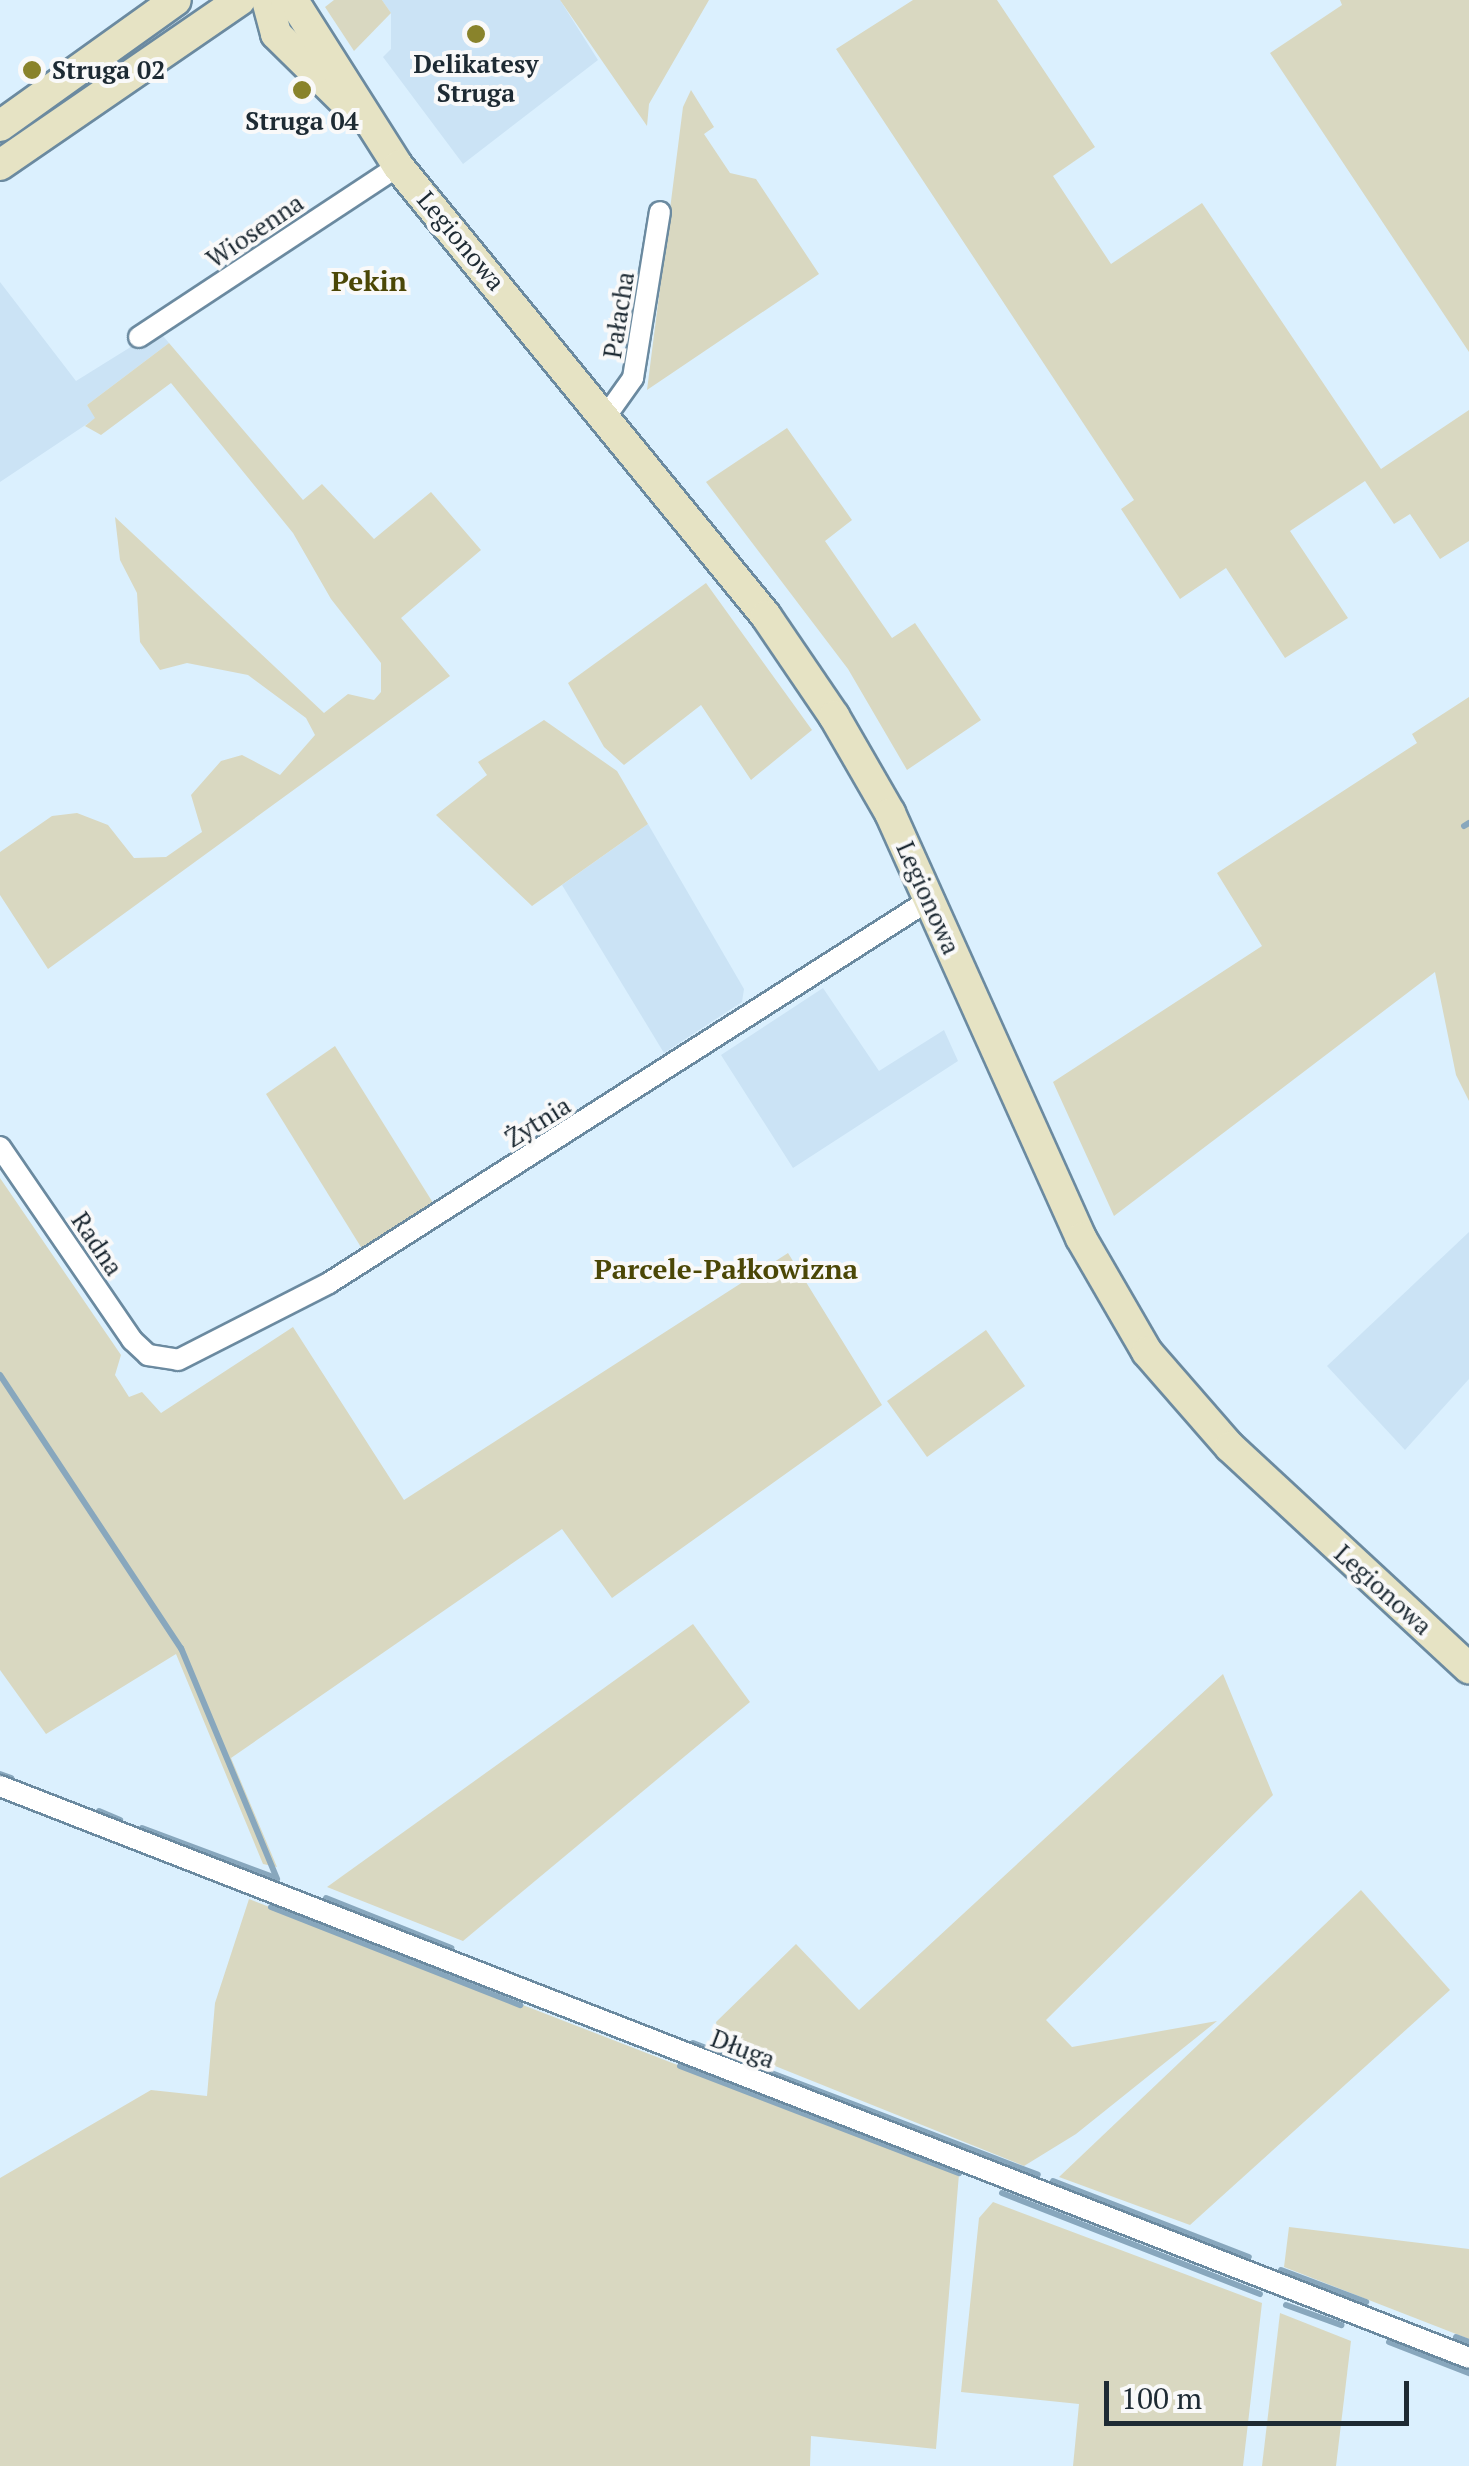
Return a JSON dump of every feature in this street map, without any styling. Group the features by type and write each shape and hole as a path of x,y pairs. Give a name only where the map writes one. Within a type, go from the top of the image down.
{"main road":[{"path":"0,126 176,0"},
{"path":"0,165 240,0"},
{"name":"Legionowa","path":"267,0 276,34 370,125"},
{"name":"Legionowa","path":"286,0 299,10 398,166 766,616 834,716 890,813 1081,1238 1146,1352 1230,1446 1469,1668"}],"street":[{"name":"Wiosenna","path":"139,337 398,166"},
{"name":"Pałacha","path":"606,416 634,378 660,212"},
{"name":"Żytnia","path":"160,1360 196,1353 329,1284 929,900"},
{"name":"Radna","path":"0,1147 132,1340 160,1360"},
{"name":"Długa","path":"0,1786 1469,2358"}],"shaded area":[{"path":"382,0 560,0 598,60 463,164 383,57 391,49 391,13"},
{"path":"0,282 76,381 158,330 169,343 87,405 96,418 0,482"},
{"path":"648,824 744,989 742,1002 664,1053 562,885"},
{"path":"823,988 879,1071 944,1030 958,1061 793,1168 721,1055"},
{"path":"1469,1232 1469,1379 1405,1450 1327,1366"}],"green space":[{"path":"334,0 382,0 391,13 354,51 325,7"},
{"path":"560,0 709,0 649,104 647,126"},
{"path":"913,0 997,0 1095,147 1053,176 1111,264 1202,203 1381,469 1469,410 1469,541 1440,559 1410,514 1394,524 1365,481 1290,531 1348,618 1285,658 1226,568 1180,599 1121,509 1134,500 836,49"},
{"path":"1340,0 1469,0 1469,352 1270,53 1342,5"},
{"path":"691,90 714,127 704,134 730,173 756,179 819,274 647,390 683,107"},
{"path":"169,343 303,500 322,484 374,539 431,492 481,550 401,618 450,676 48,969 0,895 0,852 52,816 77,813 108,825 134,858 166,857 202,832 191,795 221,761 242,755 280,775 315,735 306,718 248,675 187,663 160,670 140,642 137,593 120,560 115,517 324,713 348,694 374,700 381,692 381,663 331,599 293,533 171,383 101,435 85,426 95,418 87,405"},
{"path":"787,428 852,520 825,541 892,638 915,623 981,720 907,770 848,669 706,482"},
{"path":"706,583 812,730 751,780 701,705 624,765 604,747 568,683"},
{"path":"1469,697 1469,1101 1456,1075 1435,972 1114,1216 1053,1082 1262,946 1217,873 1417,743 1412,734"},
{"path":"544,720 617,771 648,824 532,906 436,815 487,775 478,762"},
{"path":"335,1046 435,1206 364,1252 266,1094"},
{"path":"0,1178 121,1355 115,1375 129,1397 142,1392 161,1413 293,1327 404,1500 788,1253 882,1405 612,1598 562,1529 231,1758 277,1867 263,1864 176,1654 46,1734 0,1670"},
{"path":"986,1330 1025,1386 927,1457 887,1401"},
{"path":"693,1624 750,1702 463,1941 327,1887"},
{"path":"1223,1674 1273,1795 1046,2020 1072,2047 1217,2021 1076,2134 1024,2166 720,2044 716,2022 796,1944 859,2010"},
{"path":"1361,1890 1450,1990 1190,2225 1059,2177"},
{"path":"249,1899 959,2174 936,2449 811,2436 810,2466 0,2466 0,2178 151,2090 207,2096 215,2003"},
{"path":"993,2202 1262,2303 1243,2466 1073,2466 1079,2404 961,2392 979,2218"},
{"path":"1289,2227 1469,2249 1469,2339 1284,2267"},
{"path":"1280,2313 1351,2341 1336,2466 1262,2466"}],"waterway":[{"path":"1464,826 1469,823"},
{"path":"0,1375 181,1648 277,1879"},
{"path":"0,1774 11,1778"},
{"path":"99,1811 120,1820"},
{"path":"142,1828 276,1878"},
{"path":"326,1898 451,1948"},
{"path":"271,1907 520,2005"},
{"path":"693,2043 1038,2175"},
{"path":"680,2066 959,2173"},
{"path":"1053,2181 1249,2257"},
{"path":"1002,2193 1260,2294"},
{"path":"1281,2270 1366,2302"},
{"path":"1286,2305 1341,2325"},
{"path":"1456,2337 1469,2342"},
{"path":"1389,2342 1469,2373"}],"place":[{"name":"Delikatesy Struga","path":"476,34"},
{"name":"Struga 02","path":"32,70"},
{"name":"Struga 04","path":"302,90"}],"district":[{"name":"Pekin","path":"369,281"},
{"name":"Parcele-Pałkowizna","path":"726,1269"}]}
